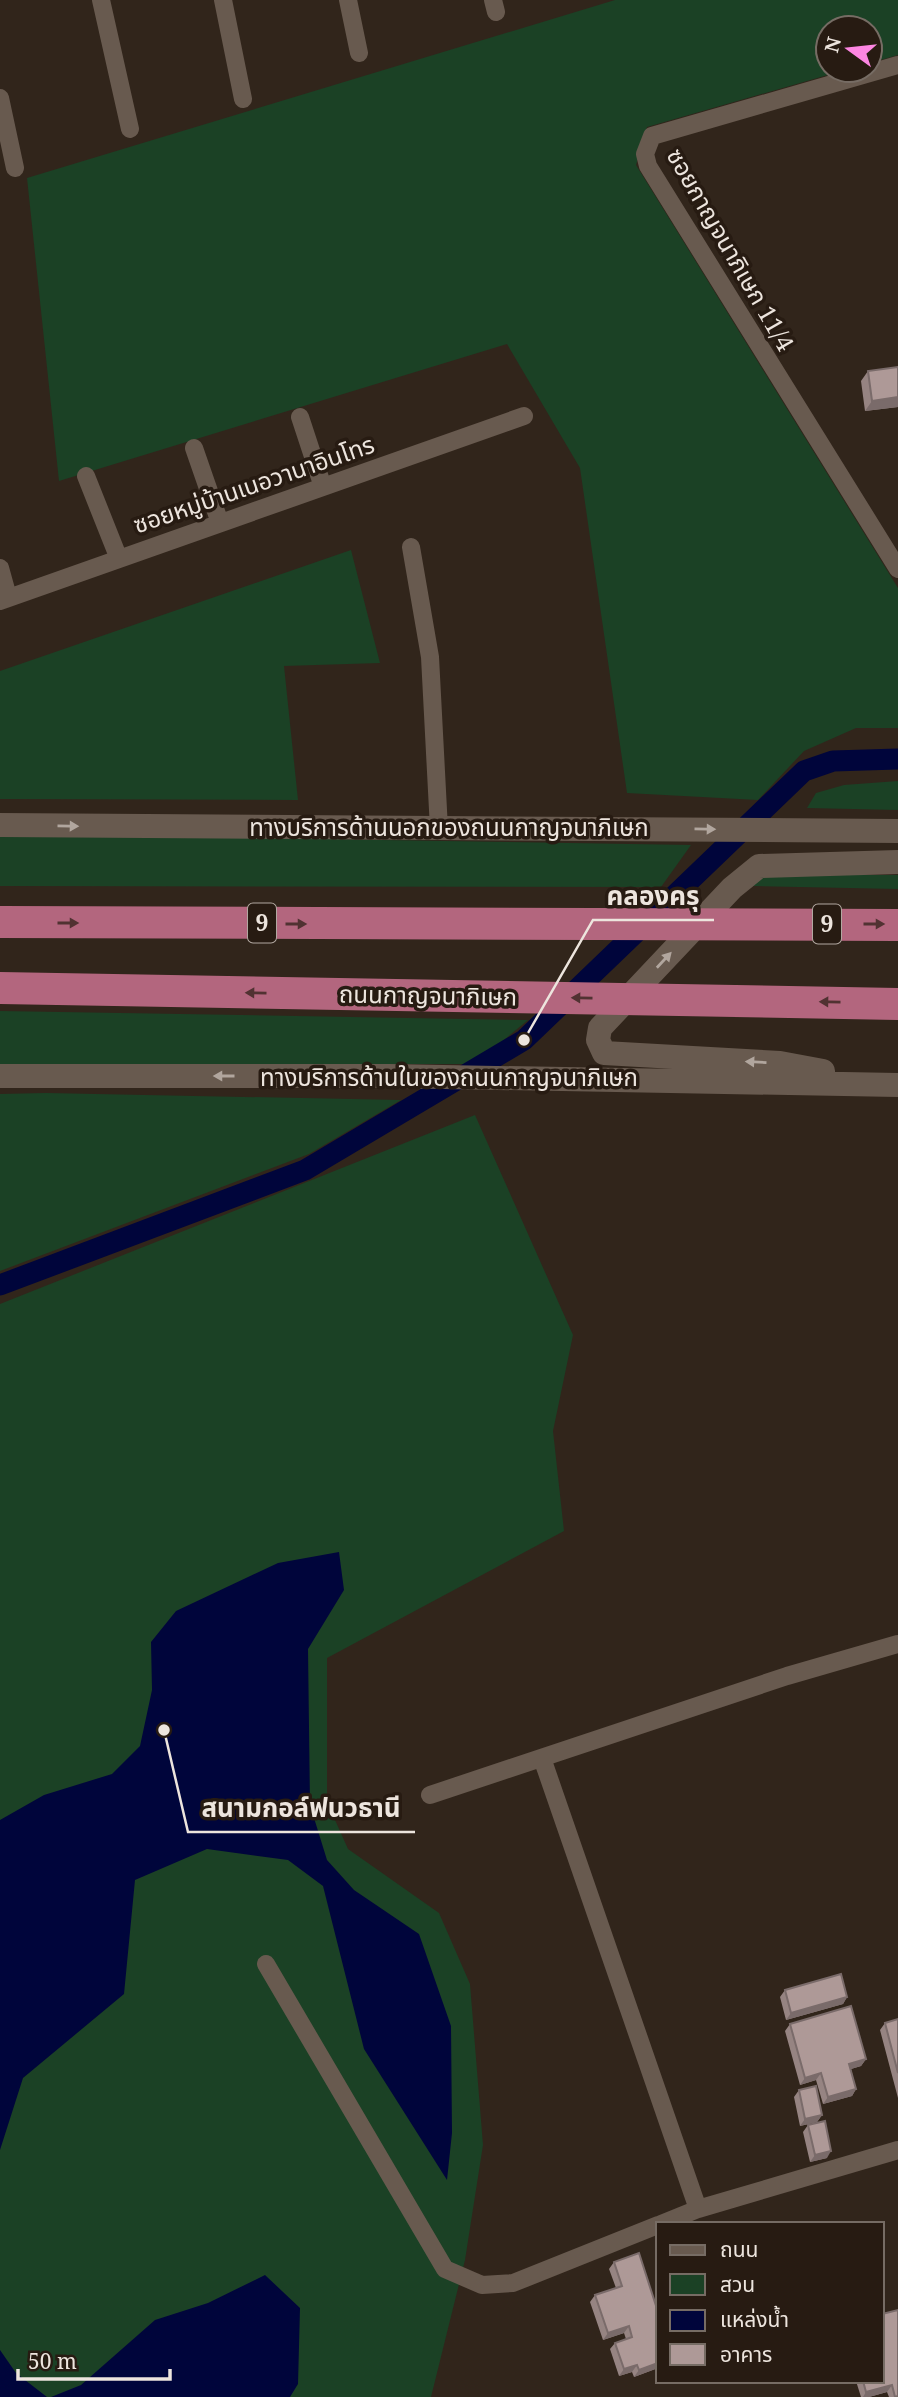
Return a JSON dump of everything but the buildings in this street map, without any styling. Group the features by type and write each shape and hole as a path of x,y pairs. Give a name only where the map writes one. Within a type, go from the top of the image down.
{"highway":[{"name":"9","path":"0,922 898,925"},
{"name":"ถนนกาญจนาภิเษก","path":"0,988 898,1004"}],"main road":[{"name":"ทางบริการด้านนอกของถนนกาญจนาภิเษก","path":"0,825 898,831"},
{"path":"897,1085 780,1063 604,1054 598,1040 600,1028 732,888 759,866 898,863"},
{"name":"ทางบริการด้านในของถนนกาญจนาภิเษก","path":"0,1076 390,1076 897,1085"}],"street":[{"path":"102,0 130,129"},
{"path":"223,0 243,99"},
{"path":"348,0 359,53"},
{"name":"ซอยกาญจนาภิเษก 11/4","path":"898,65 652,136 645,154 648,166 774,373 898,569"},
{"path":"0,98 15,168"},
{"name":"ซอยหมู่บ้านเนอวานาอินโทร","path":"4,599 524,416"},
{"path":"300,417 323,487"},
{"path":"194,448 220,523"},
{"path":"86,477 119,559"},
{"path":"411,547 430,657 439,829"},
{"path":"0,568 4,599"},
{"path":"430,1794 787,1676 898,1644"},
{"path":"542,1758 698,2209"},
{"path":"266,1964 445,2269 482,2285 513,2283 656,2226"},
{"path":"665,2222 698,2209 898,2150"}],"green space":[{"path":"615,0 898,0 898,55 884,59 884,14 814,14 814,79 647,127 636,165 898,588 898,728 856,728 804,751 758,800 627,793 580,468 507,344 59,481 27,178"},
{"path":"351,550 380,663 284,666 298,800 0,799 0,671"},
{"path":"898,781 898,810 807,808 816,793 844,785"},
{"path":"0,834 691,845 661,887 0,886"},
{"path":"758,875 898,875 898,889 753,886"},
{"path":"0,1011 528,1020 475,1064 0,1064"},
{"path":"0,1094 401,1100 309,1154 0,1271"},
{"path":"475,1115 573,1335 553,1431 564,1531 327,1658 327,1802 348,1849 439,1913 470,1984 483,2145 465,2260 431,2397 0,2397 0,1304"}],"water":[{"path":"339,1552 344,1590 308,1649 310,1805 327,1860 354,1890 419,1934 451,2026 452,2133 447,2180 364,2049 323,1886 288,1860 207,1849 135,1880 124,1994 23,2078 0,2150 0,1820 44,1795 112,1774 140,1746 152,1690 151,1642 176,1611 278,1563"},
{"path":"265,2275 300,2308 298,2384 290,2397 51,2397 81,2385 155,2320 208,2303"},
{"path":"0,2350 16,2373 47,2397 0,2397"}],"waterway":[{"path":"0,1285 305,1170 524,1040 804,771 833,761 898,759"}],"place":[{"name":"คลองครุ","path":"524,1040"},
{"name":"สนามกอล์ฟนวธานี","path":"164,1730"}]}
